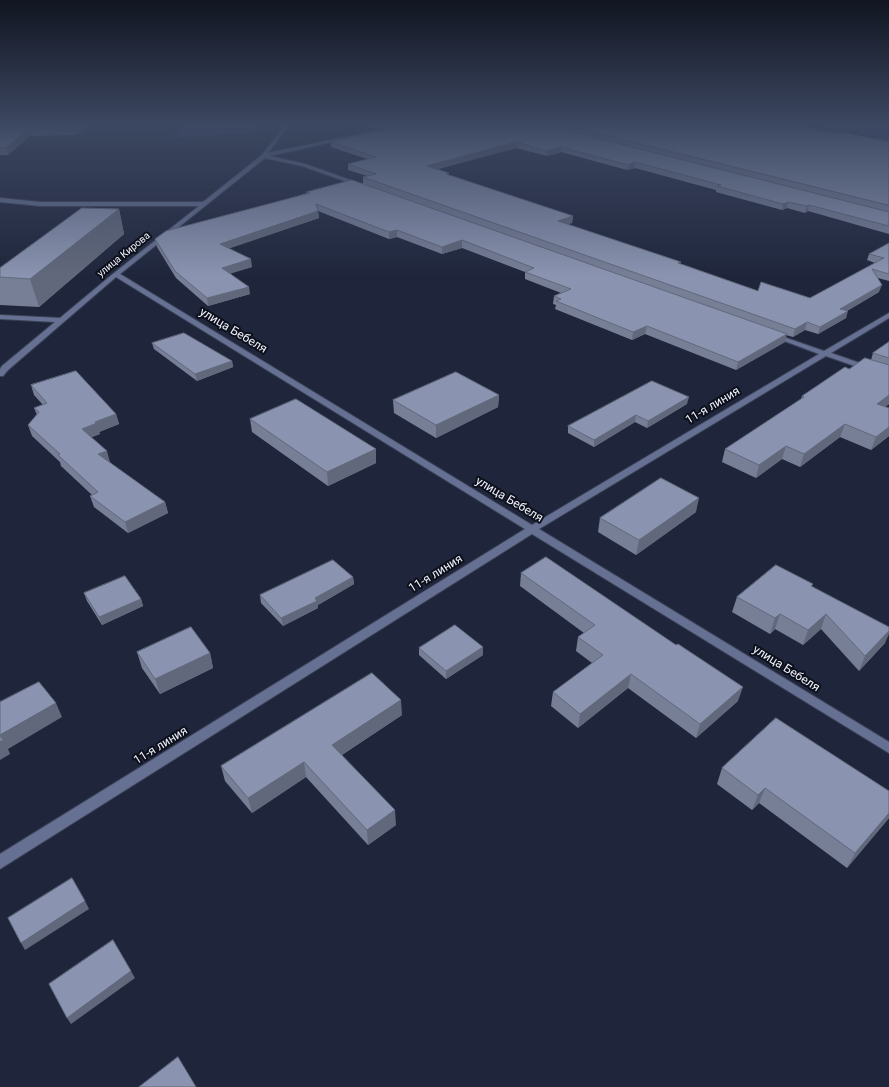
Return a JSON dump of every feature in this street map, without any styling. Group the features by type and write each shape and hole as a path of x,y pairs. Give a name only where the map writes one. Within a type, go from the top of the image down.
{"street":[{"name":"улица Кирова","path":"2,370 116,274 241,175"},
{"path":"330,175 363,187"},
{"path":"0,200 40,204 204,204"},
{"path":"77,212 89,203"},
{"name":"улица Бебеля","path":"116,274 889,748"},
{"name":"11-я линия","path":"0,862 532,529 889,315"},
{"path":"0,317 62,320"},
{"path":"766,332 889,376"}],"building":[{"path":"373,175 448,175 573,216 558,221 681,262 678,263 758,291 761,282 810,298 884,258 869,254 889,243 889,274 872,269 882,285 840,309 848,311 820,327 807,322 795,329 363,177"},
{"path":"683,175 742,175 889,212 889,226 809,205 807,206 788,202 783,204 717,186 721,185"},
{"path":"766,175 889,175 889,205"},
{"path":"352,180 787,334 738,362 647,326 633,332 556,301 561,299 554,296 571,289 525,272 534,268 462,240 442,247 397,230 389,232 316,204 318,211 220,244 251,259 222,268 249,287 207,298 175,271 155,239 166,231 310,193 307,192"},
{"path":"82,208 119,209 30,279 0,277 0,268"},
{"path":"184,333 232,361 195,374 152,343"},
{"path":"889,342 889,358 873,353"},
{"path":"865,358 889,365 889,395 877,404 889,408 889,427 876,437 845,424 804,454 786,446 759,465 725,449 804,397 802,396 845,367 849,369"},
{"path":"76,371 116,414 82,429 107,451 98,454 165,502 125,522 90,496 98,492 28,425 39,412 34,408 47,403 31,385"},
{"path":"456,372 499,395 436,425 393,400"},
{"path":"652,381 689,397 648,421 636,415 594,440 568,426"},
{"path":"296,399 376,449 327,472 250,419"},
{"path":"661,478 699,498 639,540 600,518"},
{"path":"546,557 676,645 678,644 743,687 700,724 631,674 580,714 553,692 603,655 578,637 595,625 521,573"},
{"path":"333,560 353,577 315,598 317,601 281,618 260,595"},
{"path":"776,565 813,584 811,586 889,627 889,631 865,656 826,614 808,630 780,614 775,618 737,597"},
{"path":"125,576 141,599 99,617 84,593"},
{"path":"455,625 483,647 446,671 419,648"},
{"path":"191,627 210,653 155,679 137,652"},
{"path":"372,673 401,700 332,745 395,810 367,830 304,762 248,798 221,766"},
{"path":"39,682 56,703 0,735 0,702"},
{"path":"776,718 889,791 889,813 855,853 765,788 758,795 722,768"},
{"path":"0,735 3,740 0,742"},
{"path":"72,878 85,901 21,943 8,918"},
{"path":"113,940 131,971 67,1018 49,984"},
{"path":"178,1057 196,1087 139,1087"}]}
